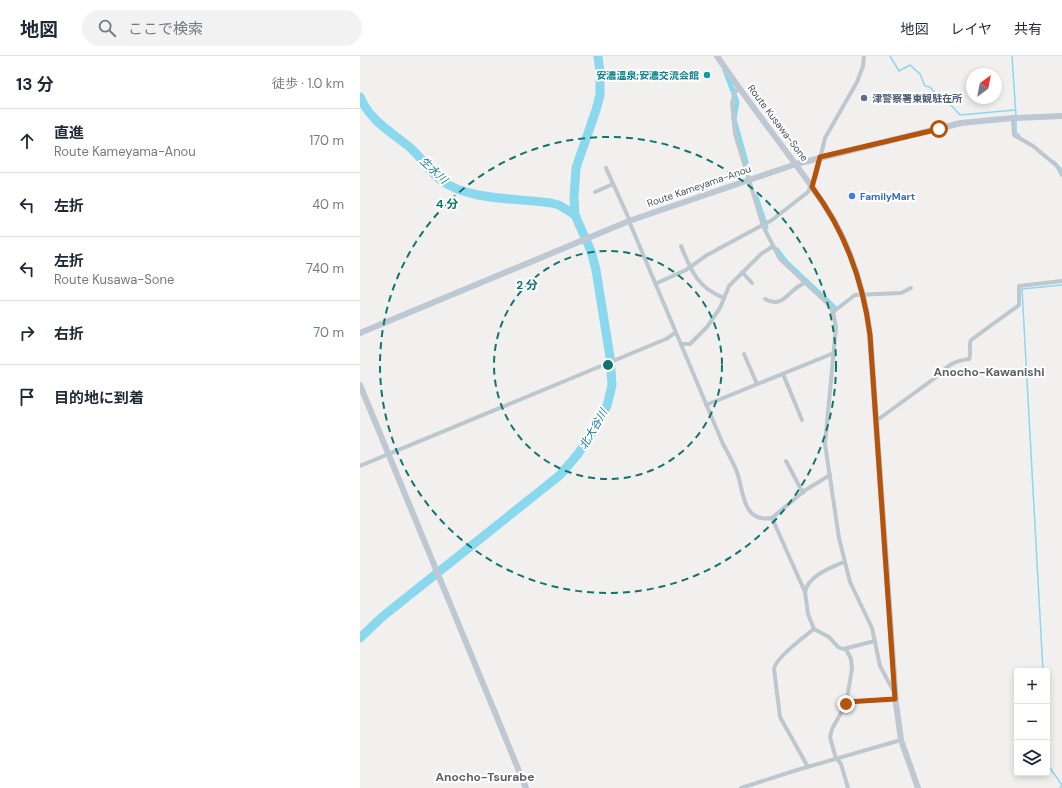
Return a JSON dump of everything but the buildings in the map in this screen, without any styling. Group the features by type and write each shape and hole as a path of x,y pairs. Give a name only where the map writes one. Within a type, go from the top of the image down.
{"main road":[{"name":"Route Kusawa-Sone","path":"716,56 796,164 827,209 842,236 856,268 864,295 870,335 895,699 901,740 918,788"},
{"name":"Route Kameyama-Anou","path":"360,333 629,221 748,179 796,164 961,123 1013,118 1062,116"},
{"path":"360,385 526,788"}],"street":[{"path":"655,284 690,267 707,255 763,226 804,196 812,187 827,134 857,82 863,66 864,56"},
{"path":"739,88 735,92 732,103 732,115 737,143 763,226 780,259 829,305 833,312 836,327 825,432 830,475 844,562 850,582 872,628 880,666 895,692"},
{"path":"1013,118 1014,135 1032,146 1057,166 1062,175"},
{"path":"606,168 706,405 738,473 746,507 759,518 772,518 803,493 830,475"},
{"path":"595,192 613,184"},
{"path":"681,246 690,267 704,288 724,298"},
{"path":"680,344 690,344 698,338 722,305 729,286 761,254 773,246"},
{"path":"742,272 752,283"},
{"path":"876,421 939,375 955,361 969,359 971,356 969,344 971,340 1019,305 1019,286 1062,281"},
{"path":"765,299 772,303 780,302 794,289 806,283"},
{"path":"833,312 855,295 901,293 911,288"},
{"path":"360,466 666,340 675,332"},
{"path":"706,405 834,353"},
{"path":"744,354 757,384"},
{"path":"783,374 802,420"},
{"path":"786,461 803,493"},
{"path":"772,518 805,592 808,614 814,629 830,637 840,648 846,649 875,641"},
{"path":"805,592 810,581 844,562"},
{"path":"808,767 780,716 774,665 814,629"},
{"path":"846,649 851,659 852,669 846,702 832,729 830,737 836,759 841,764 848,788"},
{"path":"846,702 895,699"},
{"path":"741,788 756,786 808,767 901,740"}],"waterway":[{"name":"北大谷川","path":"360,638 382,617 560,475 578,454 607,406 612,385 610,357 596,270 591,251 575,215 574,197 576,168 600,95 598,56"},
{"path":"890,56 899,71 910,65 920,74 925,86 930,87 936,94 942,95 960,115 1015,110"},
{"path":"1012,56 1016,116"},
{"path":"725,70 737,102 734,119 746,162"},
{"name":"生水川","path":"360,97 374,118 412,149 436,176 452,187 465,192 494,198 551,203 559,205 575,215"},
{"path":"1016,120 1016,132 1020,136"},
{"path":"1054,161 1062,170"},
{"path":"756,197 766,227"},
{"path":"777,250 786,262 835,308"},
{"path":"1043,668 1022,289 1062,285"},
{"path":"1050,768 1062,785 1060,788"}],"place":[{"name":"安濃温泉;安濃交流会館","path":"707,75"},
{"name":"津警察署東観駐在所","path":"864,98"},
{"name":"FamilyMart","path":"852,196"}],"district":[{"name":"Anocho-Kawanishi","path":"989,372"},
{"name":"Anocho-Tsurabe","path":"485,777"}],"route":[{"path":"846,704 846,702 895,699 881,485 870,335 864,295 856,268 842,236 827,209 812,187 820,157 939,129"}]}
